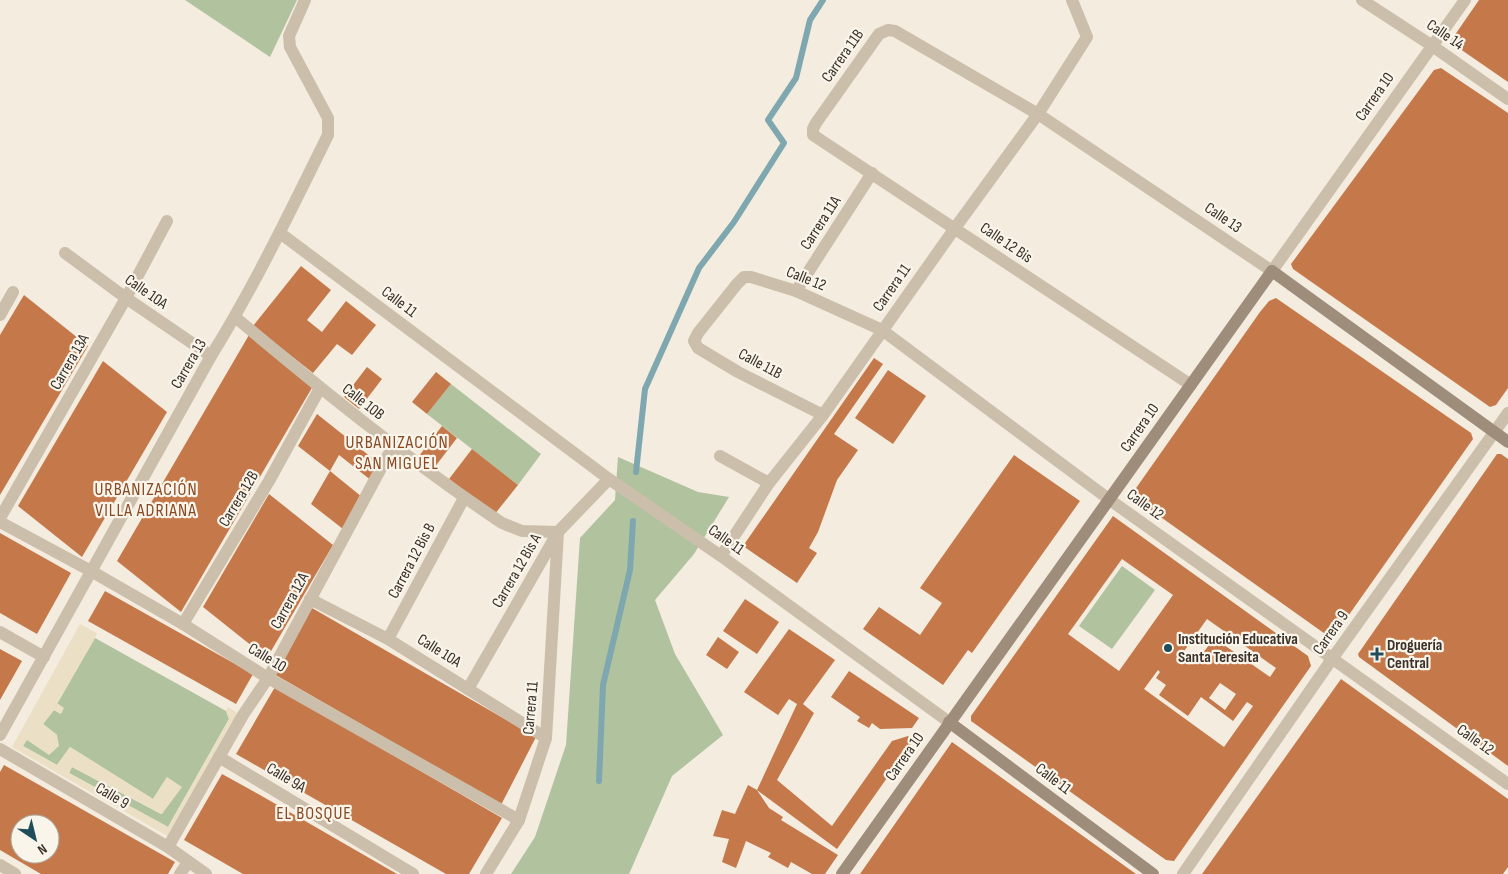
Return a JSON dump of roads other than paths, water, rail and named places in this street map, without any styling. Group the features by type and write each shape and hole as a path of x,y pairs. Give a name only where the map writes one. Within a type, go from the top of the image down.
{"main road":[{"name":"Carrera 10","path":"842,874 1272,271"},
{"name":"Calle 13","path":"1272,271 1508,442"},
{"name":"Calle 11","path":"950,722 1153,874"}],"street":[{"name":"Carrera 13","path":"0,735 211,356 235,317 280,233 328,135 328,118 290,47 290,36 305,0"},
{"name":"Carrera 11","path":"721,556 769,483 822,415 1038,114 1087,37 1072,0"},
{"name":"Calle 14","path":"1362,0 1432,45 1508,99"},
{"name":"Carrera 10","path":"1272,271 1465,0"},
{"name":"Carrera 11B","path":"816,124 878,34 888,30 895,31 907,39"},
{"name":"Calle 13","path":"907,39 1038,114 1272,271"},
{"name":"Calle 12 Bis","path":"816,124 813,128 813,135 1190,385"},
{"name":"Carrera 11A","path":"796,291 872,174"},
{"name":"Carrera 13A","path":"0,518 126,298 167,222"},
{"name":"Calle 11","path":"280,233 608,479 721,556 950,722"},
{"name":"Calle 10A","path":"64,253 211,356"},
{"name":"Calle 12","path":"698,333 744,277 751,277 796,291 882,330 1110,500 1508,784"},
{"path":"0,315 13,292"},
{"name":"Calle 10B","path":"235,317 393,446 464,498 502,523 522,531 558,532"},
{"name":"Calle 11B","path":"698,333 694,341 698,348 738,372 822,415"},
{"name":"Carrera 12B","path":"183,624 269,480 320,388"},
{"name":"Carrera 9","path":"1183,874 1332,660 1508,413"},
{"name":"Carrera 12A","path":"168,847 243,715 268,678 393,446"},
{"path":"720,456 769,483"},
{"name":"Carrera 12 Bis A","path":"468,689 558,532 608,479"},
{"name":"Carrera 12 Bis B","path":"388,639 464,498"},
{"name":"Calle 10","path":"0,522 91,571 183,624 268,678 519,820"},
{"name":"Carrera 11","path":"486,874 519,820 546,738 558,532"},
{"name":"Calle 10A","path":"310,599 388,639 546,738"},
{"path":"0,632 44,657"},
{"name":"Calle 9","path":"0,750 168,847 206,874"},
{"name":"Calle 9A","path":"219,757 413,874"},
{"path":"180,874 188,862"},
{"path":"0,865 15,874"}],"waterway":[{"path":"636,472 645,389 699,268 734,222 784,143 768,120 796,78 810,20 823,0"},
{"path":"599,781 603,685 630,570 633,521"}],"place":[{"name":"Institución Educativa Santa Teresita","path":"1168,648"},
{"name":"Droguería Central","path":"1377,654"}],"district":[{"name":"URBANIZACIÓN SAN MIGUEL","path":"397,452"},
{"name":"URBANIZACIÓN VILLA ADRIANA","path":"146,499"},
{"name":"EL BOSQUE","path":"314,813"}]}
